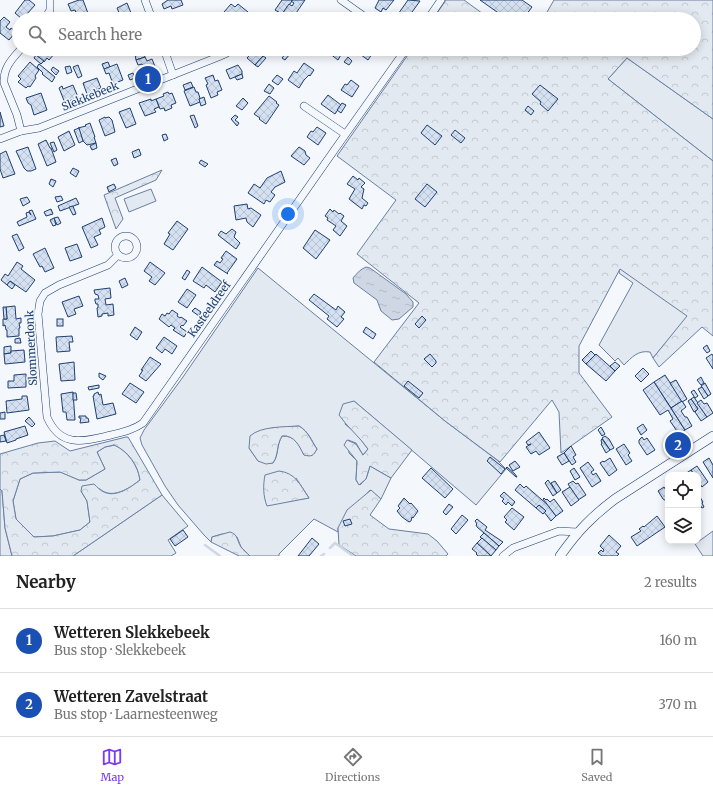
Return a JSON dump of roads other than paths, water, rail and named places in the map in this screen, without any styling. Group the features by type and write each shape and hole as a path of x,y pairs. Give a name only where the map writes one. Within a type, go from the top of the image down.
{"street":[{"path":"49,12 50,0"},
{"path":"145,0 149,12"},
{"path":"341,0 358,12"},
{"path":"433,12 441,0"},
{"path":"15,56 6,68 4,83 22,131"},
{"path":"167,56 174,75"},
{"name":"Slekkebeek","path":"0,139 22,131 39,128 220,56"},
{"name":"Kasteeldreef","path":"58,434 69,440 83,441 131,430 143,423 401,56"},
{"path":"304,106 345,134"},
{"name":"Slommerdonk","path":"58,434 51,426 47,417 38,314 40,301 45,293 59,285 108,265 118,255"},
{"path":"560,556 577,532 593,516 614,499 713,436"},
{"path":"503,556 513,548 559,531 577,532"}],"water":[{"path":"366,267 370,268 406,294 413,302 413,307 399,319 392,320 381,311 377,300 354,283 353,278 359,271"}],"waterway":[{"path":"330,548 335,543 353,556"},
{"path":"205,545 220,556"}],"place":[{"name":"Wetteren Slekkebeek","path":"148,79"},
{"name":"Wetteren Zavelstraat","path":"678,445"}]}
